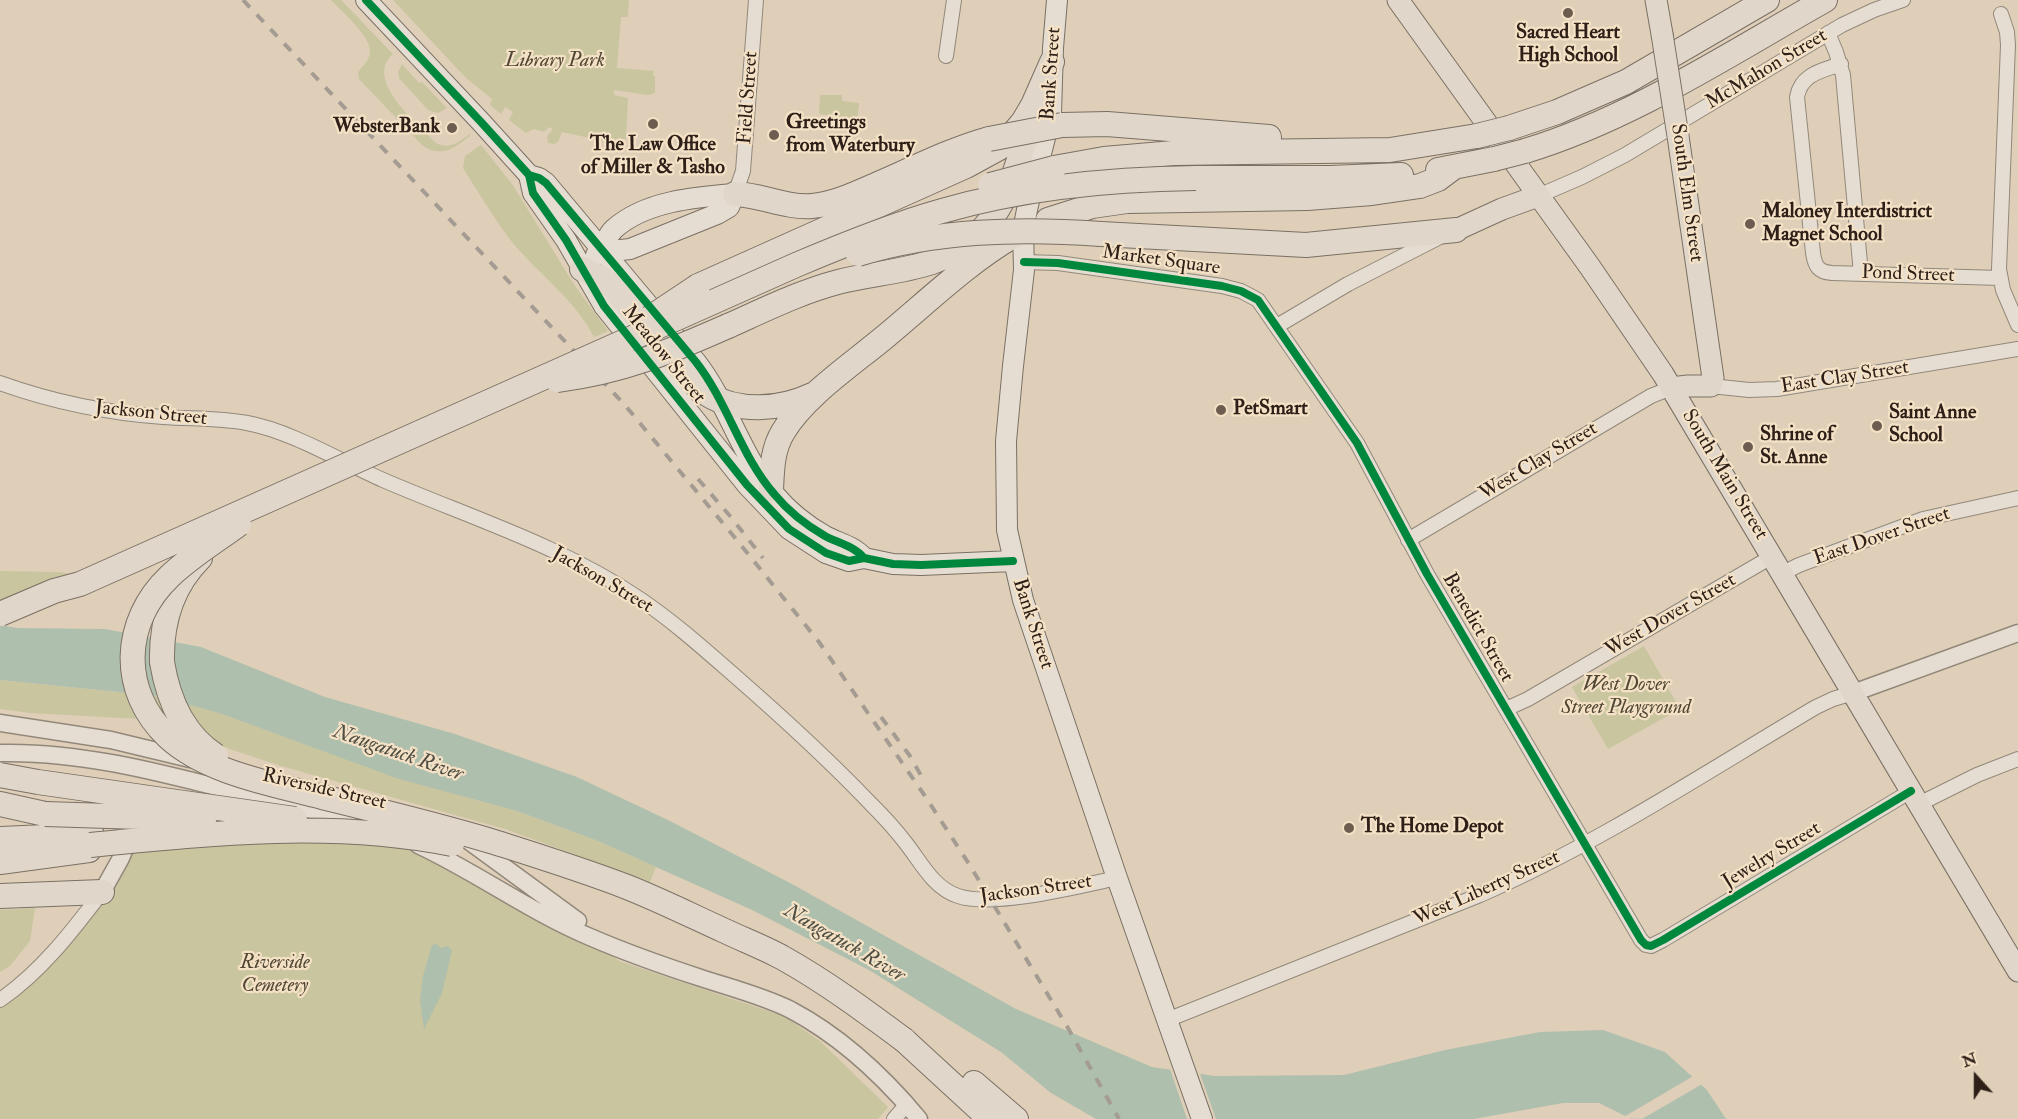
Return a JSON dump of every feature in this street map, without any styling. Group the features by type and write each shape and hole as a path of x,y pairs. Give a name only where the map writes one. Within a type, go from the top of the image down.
{"highway":[{"path":"698,301 990,185 1054,168 1104,159 1174,153 1355,152 1408,148 1509,128 1557,112 1626,82 1767,0"},
{"path":"0,622 612,346 670,304 698,301 904,223 985,200 1091,183 1146,179 1399,175 1494,159 1526,151 1588,129 1640,104 1826,0"},
{"path":"990,1119 904,1040 845,997 783,958 627,887 491,841 266,782 216,766 183,749 169,738 145,708 138,691 132,659 133,642 145,608 156,591 188,561 285,492 698,301 983,158 999,148 1023,122 1052,62"},
{"path":"528,383 585,376 629,366 671,351 813,290 931,262 967,244 982,231 1002,203 1017,166 1041,88"},
{"path":"735,194 754,196 785,205 823,204 855,194 953,150 989,139 1062,125 1107,124 1252,136 1377,138 1408,148"},
{"path":"771,490 774,456 781,435 797,413 826,385 974,263 1013,236 1048,220 1092,206 1162,199 1307,198 1382,192 1414,188 1428,183 1454,167"},
{"path":"783,270 819,265 896,244 954,236 1027,231 1306,245 1456,230"},
{"path":"582,269 602,278 613,287 694,384 722,401 747,407 776,405 806,397 826,385"},
{"path":"285,492 193,564 181,580 167,613 161,645 165,679 176,710 184,724 201,744 224,761 242,770 452,825 575,864 668,902 788,966 826,990 898,1043 932,1073 976,1119"},
{"path":"0,614 54,591 80,584"},
{"path":"0,775 38,783 317,822 491,841"},
{"path":"0,804 45,814"},
{"path":"0,814 317,822"},
{"path":"0,852 201,834 276,830 405,837 447,843 574,873 656,902 709,924"},
{"path":"0,838 90,843"},
{"path":"0,862 90,843"},
{"path":"0,896 102,892"},
{"path":"922,1056 954,1066 1016,1119"}],"main road":[{"name":"Meadow Street","path":"366,0 529,175 533,193 563,235 599,299 747,485 776,518 798,537 826,553 849,561 864,558 893,564 915,565 1013,561"},
{"name":"Bank Street","path":"1057,0 1051,114 1023,230 1024,261 1005,461 1007,530 1026,609 1202,1119"},
{"name":"South Main Street","path":"1398,0 1631,326 1671,388 2018,971"},
{"name":"South Elm Street","path":"1656,0 1712,370 1711,387"},
{"name":"Meadow Street","path":"529,175 546,183 696,362 722,401 756,468 771,490 803,521 826,537 856,550 864,558"},
{"path":"582,269 603,249 613,230 649,210 687,199 735,194"},
{"name":"Field Street","path":"603,249 630,249 717,214 729,207 735,194"},
{"path":"1456,230 1538,196"},
{"name":"East Clay Street","path":"1671,388 1711,387"}],"street":[{"name":"Field Street","path":"735,194 743,171 756,0"},
{"path":"946,56 954,0"},
{"name":"McMahon Street","path":"1538,196 1625,155 1863,14 1903,0"},
{"path":"2001,14 2007,32 2008,45 2000,278 2018,325"},
{"path":"1828,33 1841,64 1861,274"},
{"name":"Pond Street","path":"1841,64 1807,78 1800,85 1797,97 1812,241 1817,268 1824,272 2000,278"},
{"path":"1277,326 1348,284 1456,230"},
{"name":"Market Square","path":"1024,261 1058,263 1233,288 1253,297 1277,326"},
{"name":"Benedict Street","path":"1277,326 1357,443 1408,540 1641,940 1648,946"},
{"name":"East Clay Street","path":"1711,387 1766,390 2018,349"},
{"name":"Jackson Street","path":"0,383 93,409 164,417 231,421 266,428 384,481 475,516 602,575 669,620 752,691 871,803 902,838 931,878 954,895 974,899 1020,896 1117,878"},
{"name":"West Clay Street","path":"1408,540 1651,396 1671,388"},
{"name":"East Dover Street","path":"1778,565 1799,566 1923,519 2018,498"},
{"name":"West Dover Street","path":"1506,709 1778,565"},
{"path":"1853,693 2018,633"},
{"name":"West Liberty Street","path":"1167,1020 1480,895 1529,873 1585,844 1816,706 1853,693"},
{"name":"Riverside Street","path":"0,723 111,740 435,816 538,893 593,930 610,945"},
{"path":"0,999 32,973 102,892 130,838 148,749"},
{"name":"Riverside Street","path":"0,753 46,754 144,770 387,831 432,851 572,929 645,959 748,993 790,1010 810,1021 844,1046 907,1104 919,1119"},
{"name":"Jewelry Street","path":"1648,946 1656,944 1915,798 2018,759"},
{"path":"894,1119 907,1104"}],"green space":[{"path":"331,0 341,0 393,54 385,65 385,76 389,89 396,101 436,143 446,146 470,134 470,136 448,150 430,150 423,146 359,79 358,72 366,63 370,52 369,46 361,31"},
{"name":"Library Park","path":"393,0 629,0 628,17 621,17 617,68 654,71 655,93 648,95 614,90 614,95 628,98 626,139 623,139 622,145 562,132 558,142 548,143 547,136 553,129 549,127 544,132 534,129 526,133 509,120 513,112 505,107 501,114 490,105 492,99 466,78"},
{"path":"402,64 447,108 438,113 428,110 399,78 398,72"},
{"path":"820,95 842,95 842,101 859,103 857,122 853,119 819,114"},
{"path":"481,145 512,184 575,286 608,331 594,337 577,311 522,254 499,224 463,168 465,156"},
{"path":"0,571 60,572 99,579 0,611"},
{"name":"West Dover Street Playground","path":"1644,646 1680,709 1608,749 1572,687"},
{"path":"0,680 158,696 222,714 404,780 517,811 598,841 656,867 650,882 505,829 281,766 139,719 0,709"},
{"name":"Riverside Cemetery","path":"212,833 429,845 589,937 619,961 783,1016 820,1041 888,1107 878,1119 0,1119 0,998 54,949 121,858 157,844"},
{"path":"35,908 30,941 10,966 0,972 0,910"}],"water":[{"name":"Naugatuck River","path":"0,625 17,628 105,629 201,647 325,697 455,734 577,777 670,821 792,884 1016,1009 1152,1067 1215,1076 1344,1075 1445,1050 1540,1032 1603,1030 1665,1052 1707,1090 1726,1119 1631,1119 1599,1103 1563,1103 1474,1119 1096,1119 1051,1093 1001,1052 869,970 752,910 598,841 517,811 399,779 222,714 158,696 0,680"},
{"path":"437,944 441,948 448,946 452,950 442,993 424,1029 420,1000 423,976 432,945"}],"pier":[{"path":"1169,1066 1199,1071 1216,1119 1187,1119"},
{"path":"1695,1075 1704,1083 1642,1119 1622,1118"}],"railway":[{"path":"243,0 624,404 819,642 969,864 1068,1028 1119,1119"},
{"path":"698,479 763,558"},
{"path":"881,717 910,756 923,779"}],"cycle path":[{"path":"366,0 529,175 546,183 696,362 717,395 753,464 780,501 811,527 851,548 864,558"},
{"path":"529,175 533,193 566,240 604,306 747,485 789,529 826,553 849,561 864,558 893,564 921,565 1013,561"},
{"path":"1024,262 1058,263 1222,286 1241,291 1258,300 1357,443 1427,574 1646,945 1651,946 1663,940 1911,791"}],"place":[{"name":"Sacred Heart High School","path":"1568,13"},
{"name":"The Law Office of Miller & Tasho","path":"653,124"},
{"name":"WebsterBank","path":"452,128"},
{"name":"Greetings from Waterbury","path":"774,135"},
{"name":"Maloney Interdistrict Magnet School","path":"1750,224"},
{"name":"PetSmart","path":"1221,410"},
{"name":"Saint Anne School","path":"1877,426"},
{"name":"Shrine of St. Anne","path":"1748,447"},
{"name":"The Home Depot","path":"1349,828"}]}
